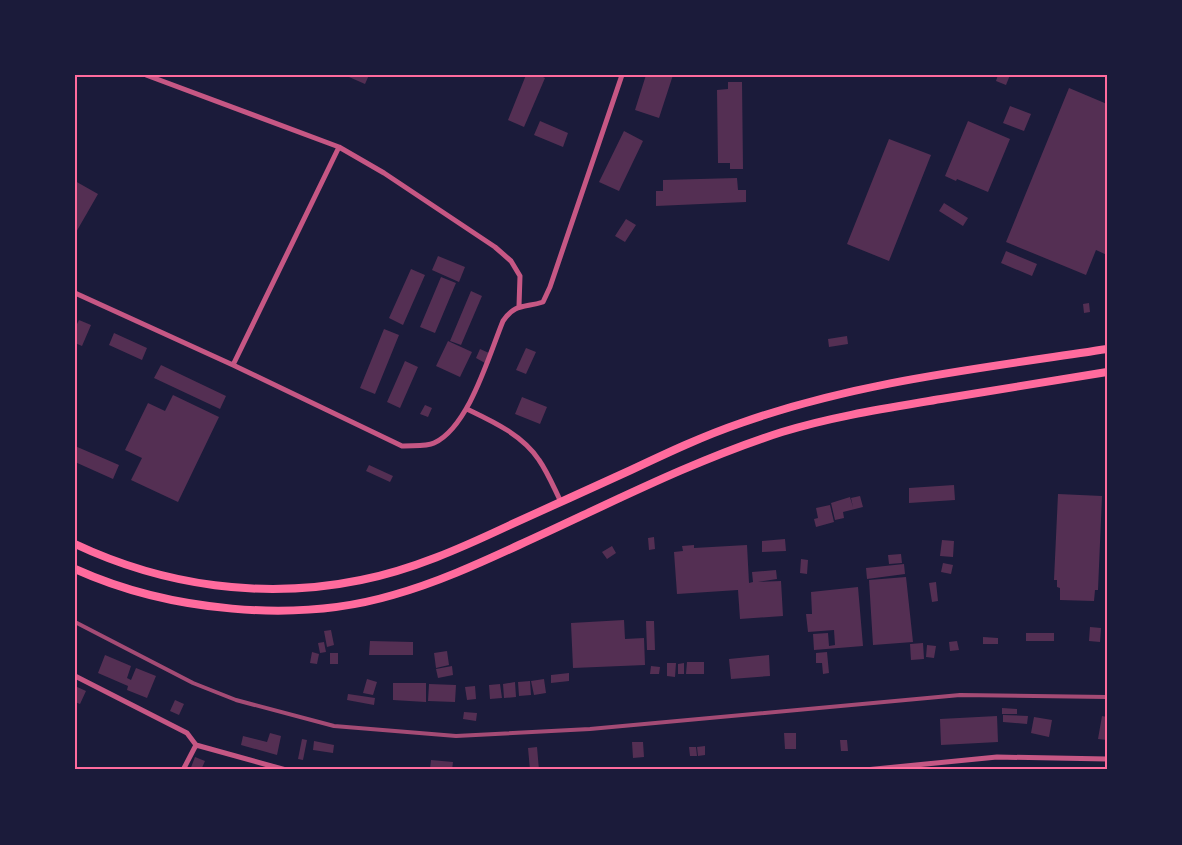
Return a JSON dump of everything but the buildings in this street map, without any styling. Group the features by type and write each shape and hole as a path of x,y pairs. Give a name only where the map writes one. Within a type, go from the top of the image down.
{"main road":[{"path":"75,544 131,567 168,578 201,584 248,589 283,589 362,580 424,562 464,546 731,426 817,399 879,385 1107,349"},
{"path":"75,569 161,597 242,610 283,611 361,602 392,596 469,568 704,461 784,432 883,409 1107,372"}],"street":[{"path":"146,75 339,147 384,173 495,247 511,261 520,276 519,306"},
{"path":"75,293 402,446 433,444 453,429 467,409 503,321 510,311 519,306 531,306 543,302 622,75"},
{"path":"233,365 339,147"},
{"path":"467,409 497,424 529,447 539,460 561,502"},
{"path":"75,676 187,733 196,745 286,770"},
{"path":"183,770 196,745"},
{"path":"865,770 997,757 1107,759"}],"railway":[{"path":"75,622 193,683 236,700 334,726 456,736 590,729 960,695 1107,697"}]}
